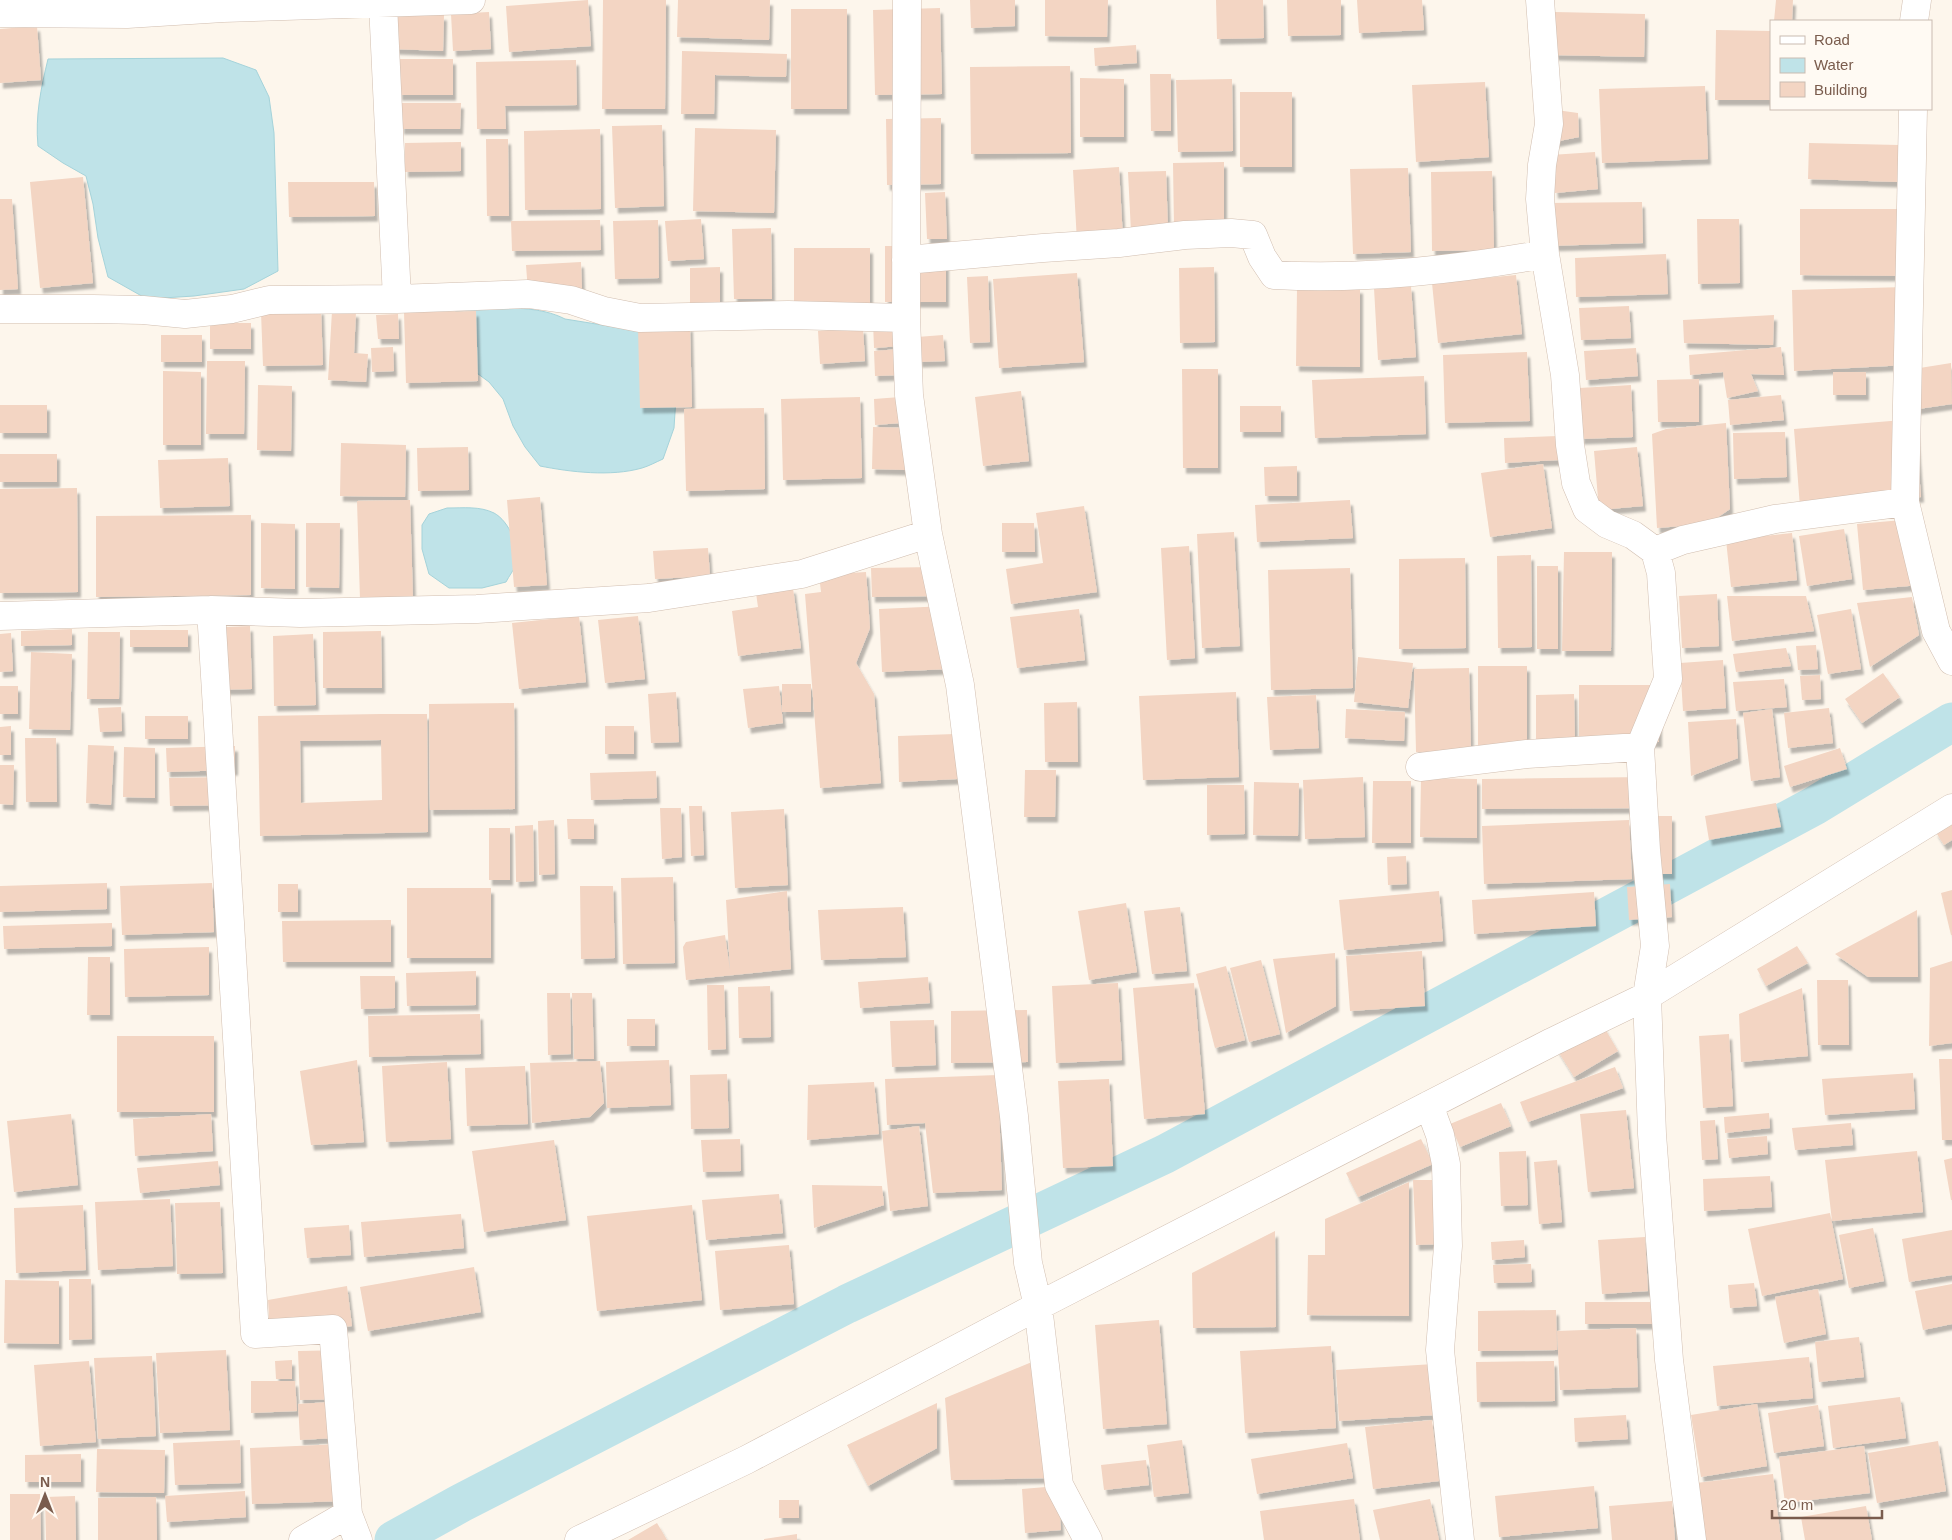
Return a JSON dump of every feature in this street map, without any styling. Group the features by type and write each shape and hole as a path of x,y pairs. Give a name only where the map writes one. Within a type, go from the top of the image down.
{"street":[{"path":"0,13 127,14 224,8 471,0"},
{"path":"907,0 906,318 909,395 928,534 960,685 1019,1160 1028,1263 1038,1306 1059,1485 1088,1540"},
{"path":"1540,0 1549,124 1542,165 1540,198 1545,254 1565,376 1570,445 1576,483 1587,509 1607,524 1633,535 1655,551 1661,573 1668,678 1640,747 1646,850 1655,946 1647,996 1652,1134 1668,1360 1692,1540"},
{"path":"1914,20 1917,0"},
{"path":"383,4 397,298"},
{"path":"1912,110 1905,502 1936,631 1950,657"},
{"path":"906,260 1231,233 1253,236 1262,257 1274,276 1345,276 1424,271 1545,254"},
{"path":"0,309 113,309 186,314 232,309 269,300 528,294 571,300 604,311 640,318 788,316 906,318"},
{"path":"1655,551 1683,540 1775,518 1905,502"},
{"path":"0,616 211,610 300,613 477,609 649,598 802,574 928,534"},
{"path":"211,610 255,1334 333,1329 352,1524 303,1540"},
{"path":"1420,767 1527,754 1640,747"},
{"path":"579,1540 746,1460 1038,1306 1552,1042 1647,996 1952,808"},
{"path":"1429,1105 1440,1135 1446,1164 1448,1246 1440,1350 1460,1540"}],"water":[{"path":"223,58 256,70 269,97 274,133 278,271 244,289 194,296 147,299 108,277 86,176 38,146 38,113 48,59"},
{"path":"480,308 534,310 565,319 646,332 676,397 674,428 663,459 630,471 604,473 577,472 540,466 525,447 513,426 503,399 489,382 470,368 455,312"},
{"path":"447,508 483,509 494,513 509,528 515,543 517,557 516,564 506,582 482,588 449,588 429,574 422,549 422,525 429,514"}],"building":[{"path":"588,0 591,46 509,52 506,6"},
{"path":"603,0 666,0 665,109 602,109"},
{"path":"678,0 770,0 769,40 677,37"},
{"path":"970,0 1015,0 1015,26 971,28"},
{"path":"1045,0 1108,0 1107,37 1045,36"},
{"path":"1216,0 1263,0 1264,38 1217,39"},
{"path":"1287,0 1341,0 1341,35 1288,36"},
{"path":"1357,0 1422,0 1424,30 1359,33"},
{"path":"1776,0 1793,0 1792,20 1774,20"},
{"path":"940,8 942,94 875,95 873,10"},
{"path":"791,9 847,9 847,109 791,109"},
{"path":"489,12 491,49 453,51 451,14"},
{"path":"1555,12 1645,14 1644,57 1554,55"},
{"path":"395,14 444,15 443,51 394,49"},
{"path":"37,26 41,80 0,83 0,29"},
{"path":"1716,30 1770,31 1770,100 1715,100"},
{"path":"1136,45 1137,63 1095,66 1094,48"},
{"path":"682,51 787,54 786,77 715,75 714,114 681,114"},
{"path":"399,59 453,59 453,95 399,95"},
{"path":"576,60 577,105 505,106 506,129 477,129 476,62"},
{"path":"1070,66 1071,153 971,154 970,67"},
{"path":"1150,74 1171,74 1171,131 1151,131"},
{"path":"1080,78 1124,79 1124,137 1080,137"},
{"path":"1232,79 1233,151 1178,152 1176,80"},
{"path":"1485,82 1489,157 1416,162 1412,85"},
{"path":"1705,86 1708,159 1602,163 1599,89"},
{"path":"1240,92 1292,92 1292,167 1240,167"},
{"path":"401,103 461,103 460,129 401,129"},
{"path":"1549,109 1578,113 1579,137 1549,143"},
{"path":"941,118 941,184 887,185 886,119"},
{"path":"662,125 664,206 615,208 612,126"},
{"path":"695,128 776,130 774,213 693,211"},
{"path":"600,129 601,209 525,210 524,131"},
{"path":"486,139 508,139 509,216 487,216"},
{"path":"461,142 461,171 405,172 405,143"},
{"path":"1809,143 1899,145 1898,182 1808,179"},
{"path":"1595,152 1598,189 1555,193 1551,155"},
{"path":"1224,162 1224,229 1174,229 1173,163"},
{"path":"1119,167 1123,239 1077,242 1073,170"},
{"path":"1408,168 1411,252 1353,254 1350,169"},
{"path":"1166,171 1168,230 1131,232 1128,172"},
{"path":"1492,171 1494,250 1432,251 1431,172"},
{"path":"83,177 93,283 40,288 30,182"},
{"path":"288,182 374,182 375,216 289,217"},
{"path":"945,192 947,239 927,239 925,193"},
{"path":"0,199 12,199 18,289 0,290"},
{"path":"1642,202 1643,243 1547,246 1546,203"},
{"path":"1800,209 1912,209 1912,276 1800,275"},
{"path":"701,219 704,259 668,261 665,221"},
{"path":"1697,219 1739,219 1740,283 1698,284"},
{"path":"600,220 601,250 512,251 511,221"},
{"path":"658,220 659,278 615,279 613,221"},
{"path":"771,228 772,299 734,299 732,229"},
{"path":"885,246 946,246 946,302 885,302"},
{"path":"794,248 870,248 870,305 794,305"},
{"path":"1666,254 1668,294 1576,297 1575,258"},
{"path":"581,262 582,289 528,292 526,265"},
{"path":"720,267 720,305 690,306 690,268"},
{"path":"1214,267 1215,342 1180,343 1179,268"},
{"path":"1077,273 1084,362 999,368 993,279"},
{"path":"1516,275 1522,334 1438,343 1432,283"},
{"path":"988,276 990,342 970,343 967,277"},
{"path":"1411,286 1416,357 1378,360 1374,288"},
{"path":"1906,287 1907,365 1794,371 1792,290"},
{"path":"1297,288 1360,288 1360,367 1296,366"},
{"path":"1629,306 1631,338 1581,340 1579,308"},
{"path":"321,309 323,365 263,366 261,312"},
{"path":"332,311 356,312 354,353 368,354 366,382 328,380"},
{"path":"476,311 478,381 406,383 404,312"},
{"path":"398,314 399,339 378,339 376,315"},
{"path":"1774,315 1773,345 1684,343 1683,320"},
{"path":"899,320 901,346 874,348 873,322"},
{"path":"210,323 251,323 251,349 210,349"},
{"path":"690,326 692,407 640,408 638,328"},
{"path":"863,328 865,361 820,364 818,331"},
{"path":"161,335 202,335 202,362 161,362"},
{"path":"943,335 945,361 919,362 917,337"},
{"path":"393,347 394,371 372,372 371,348"},
{"path":"1781,347 1784,375 1751,374 1758,391 1727,398 1723,372 1690,375 1689,355"},
{"path":"1636,348 1638,376 1586,380 1584,351"},
{"path":"900,349 901,375 875,376 874,351"},
{"path":"1527,352 1530,421 1445,423 1443,355"},
{"path":"207,361 245,361 244,434 206,434"},
{"path":"1951,363 1952,404 1905,411 1901,371"},
{"path":"1182,369 1218,369 1218,468 1183,468"},
{"path":"163,371 201,372 201,445 163,445"},
{"path":"1833,372 1866,372 1866,395 1833,395"},
{"path":"1424,376 1426,434 1315,438 1312,380"},
{"path":"1699,379 1699,422 1658,422 1657,380"},
{"path":"258,385 292,386 291,451 257,450"},
{"path":"1631,385 1633,437 1581,439 1579,388"},
{"path":"1021,391 1029,461 983,466 975,397"},
{"path":"1781,395 1784,420 1730,425 1728,400"},
{"path":"860,397 862,478 783,480 781,399"},
{"path":"900,397 901,423 875,425 874,399"},
{"path":"0,405 47,405 47,433 0,433"},
{"path":"1240,406 1281,406 1281,432 1240,432"},
{"path":"764,408 765,489 686,491 684,409"},
{"path":"1915,419 1921,497 1800,507 1794,429"},
{"path":"1726,423 1730,509 1708,524 1657,528 1652,434 1666,429"},
{"path":"873,427 908,428 907,470 872,469"},
{"path":"1785,432 1787,477 1734,479 1733,433"},
{"path":"1558,436 1559,460 1505,463 1504,438"},
{"path":"341,443 406,445 405,497 340,496"},
{"path":"468,447 469,490 418,491 417,448"},
{"path":"1637,447 1643,506 1599,510 1594,451"},
{"path":"0,454 57,454 57,482 0,482"},
{"path":"228,458 230,506 160,508 158,460"},
{"path":"1543,464 1552,528 1490,537 1481,473"},
{"path":"1297,466 1297,496 1265,496 1264,467"},
{"path":"77,488 78,592 0,593 0,489"},
{"path":"540,497 547,585 514,587 507,500"},
{"path":"410,500 413,599 360,600 357,501"},
{"path":"1350,500 1353,538 1257,542 1255,505"},
{"path":"1084,506 1097,592 1011,604 1006,569 1043,563 1036,513"},
{"path":"251,515 251,595 96,597 96,516"},
{"path":"1914,519 1920,585 1863,590 1857,524"},
{"path":"261,523 295,524 295,589 261,588"},
{"path":"306,523 340,523 339,588 306,587"},
{"path":"1002,523 1034,523 1035,552 1002,552"},
{"path":"1844,529 1852,579 1807,586 1799,536"},
{"path":"1234,532 1240,646 1202,648 1197,534"},
{"path":"1792,533 1797,580 1731,587 1726,540"},
{"path":"1189,546 1195,658 1167,660 1161,548"},
{"path":"708,548 710,576 655,579 653,551"},
{"path":"1564,552 1612,552 1611,651 1562,651"},
{"path":"1531,555 1532,647 1498,648 1497,556"},
{"path":"1465,558 1466,648 1399,649 1399,559"},
{"path":"1537,566 1558,566 1558,649 1537,649"},
{"path":"934,567 935,596 872,597 871,568"},
{"path":"1350,568 1353,688 1271,690 1268,570"},
{"path":"866,572 870,628 856,663 874,694 881,783 820,788 805,594 821,592 819,575"},
{"path":"793,588 801,648 738,656 732,611 758,607 756,593"},
{"path":"1717,594 1719,646 1682,648 1679,596"},
{"path":"1727,596 1806,596 1814,631 1732,641"},
{"path":"1912,597 1919,635 1870,667 1857,603"},
{"path":"947,606 950,669 882,672 879,609"},
{"path":"1079,609 1085,660 1017,668 1010,617"},
{"path":"1851,609 1861,669 1828,674 1817,615"},
{"path":"579,616 586,682 519,689 512,623"},
{"path":"638,616 645,679 605,683 598,620"},
{"path":"250,626 252,689 205,690 204,628"},
{"path":"72,629 72,645 21,646 21,631"},
{"path":"130,630 188,630 188,647 130,647"},
{"path":"381,631 382,688 323,688 323,632"},
{"path":"88,632 120,632 119,699 87,699"},
{"path":"11,633 13,671 0,672 0,634"},
{"path":"313,634 316,705 274,706 273,636"},
{"path":"1816,645 1818,669 1798,670 1796,646"},
{"path":"1786,648 1791,666 1736,672 1733,654"},
{"path":"31,652 72,654 70,730 29,729"},
{"path":"1358,657 1413,663 1408,708 1354,702"},
{"path":"1723,660 1726,708 1683,711 1680,663"},
{"path":"1478,666 1527,666 1527,754 1478,754"},
{"path":"1469,668 1471,751 1416,752 1414,669"},
{"path":"1883,673 1900,697 1862,723 1845,699"},
{"path":"1820,675 1821,699 1802,700 1800,676"},
{"path":"1784,679 1787,707 1736,711 1733,682"},
{"path":"782,684 811,684 811,712 782,712"},
{"path":"1579,685 1659,685 1659,742 1579,742"},
{"path":"0,686 18,686 18,714 0,714"},
{"path":"779,686 783,723 748,728 743,689"},
{"path":"676,692 679,742 651,743 648,694"},
{"path":"1236,692 1239,777 1143,780 1139,696"},
{"path":"1574,694 1575,743 1536,744 1536,695"},
{"path":"1316,695 1319,748 1270,750 1267,697"},
{"path":"1077,702 1078,762 1045,762 1044,703"},
{"path":"514,703 515,809 430,810 429,704"},
{"path":"121,707 122,731 100,732 98,708"},
{"path":"1829,708 1833,743 1788,748 1784,713"},
{"path":"1346,709 1405,712 1404,741 1345,738"},
{"path":"1772,709 1780,777 1751,781 1743,713"},
{"path":"427,714 428,832 260,836 258,716","holes":["381,740 382,800 301,803 300,741"]},
{"path":"145,716 188,716 188,739 145,739"},
{"path":"1736,719 1738,758 1691,776 1688,722"},
{"path":"11,726 11,755 0,755 0,727"},
{"path":"605,726 634,726 634,754 605,754"},
{"path":"955,734 957,779 899,782 898,736"},
{"path":"25,738 56,738 57,802 26,802"},
{"path":"88,745 114,746 111,805 86,803"},
{"path":"235,746 235,770 167,772 166,748"},
{"path":"124,747 155,748 155,798 123,797"},
{"path":"1840,748 1847,769 1790,787 1784,766"},
{"path":"0,765 14,765 13,805 0,804"},
{"path":"1025,770 1056,770 1055,817 1024,817"},
{"path":"656,771 657,798 591,800 590,773"},
{"path":"230,777 231,805 170,806 169,778"},
{"path":"1363,777 1365,837 1305,839 1303,780"},
{"path":"1648,777 1649,808 1482,809 1482,779"},
{"path":"1421,778 1477,779 1477,838 1420,837"},
{"path":"1373,781 1411,781 1411,843 1372,843"},
{"path":"1254,782 1299,783 1298,836 1253,835"},
{"path":"1207,785 1244,785 1245,834 1207,835"},
{"path":"1776,803 1781,827 1709,840 1705,816"},
{"path":"689,806 702,806 704,855 691,856"},
{"path":"660,808 681,808 682,857 662,859"},
{"path":"784,809 788,885 735,888 731,812"},
{"path":"1643,816 1672,816 1672,874 1643,874"},
{"path":"567,819 594,819 594,839 568,839"},
{"path":"554,820 555,874 539,875 538,821"},
{"path":"1629,820 1632,879 1484,884 1482,826"},
{"path":"1952,821 1952,840 1944,845 1935,831"},
{"path":"533,825 534,881 516,882 515,826"},
{"path":"489,828 510,828 510,880 489,880"},
{"path":"1406,856 1407,884 1388,885 1387,857"},
{"path":"673,877 675,963 623,964 621,878"},
{"path":"107,883 107,909 0,912 0,886"},
{"path":"212,883 214,932 122,935 120,886"},
{"path":"278,884 298,884 298,912 278,912"},
{"path":"1670,884 1672,917 1629,920 1627,887"},
{"path":"580,886 613,886 615,958 581,959"},
{"path":"407,888 491,888 491,958 407,958"},
{"path":"1952,890 1952,935 1951,935 1941,893"},
{"path":"787,891 791,969 686,980 683,947 686,942 725,935 730,970 726,900"},
{"path":"1439,891 1443,941 1344,950 1339,900"},
{"path":"1594,892 1596,926 1474,934 1472,900"},
{"path":"1126,903 1137,972 1089,980 1078,911"},
{"path":"903,907 906,957 821,960 818,910"},
{"path":"1180,907 1187,971 1152,974 1144,911"},
{"path":"1917,910 1918,977 1868,977 1835,954"},
{"path":"391,920 391,962 283,962 282,921"},
{"path":"112,923 112,946 4,949 3,926"},
{"path":"1797,946 1808,963 1766,986 1757,969"},
{"path":"209,947 209,995 125,997 124,949"},
{"path":"1422,951 1425,1006 1350,1011 1346,956"},
{"path":"1335,953 1336,1006 1286,1033 1273,959"},
{"path":"88,957 110,957 110,1015 87,1015"},
{"path":"1261,960 1280,1034 1249,1042 1230,968"},
{"path":"1952,961 1952,1043 1929,1046 1930,968"},
{"path":"1226,966 1245,1040 1215,1048 1196,974"},
{"path":"476,971 476,1005 407,1006 406,973"},
{"path":"360,976 395,976 395,1008 361,1009"},
{"path":"928,977 930,1003 860,1008 858,982"},
{"path":"1817,980 1848,980 1849,1045 1818,1045"},
{"path":"1118,983 1122,1060 1056,1063 1052,986"},
{"path":"1194,983 1205,1114 1144,1119 1133,988"},
{"path":"707,985 724,985 726,1049 708,1050"},
{"path":"770,986 771,1037 739,1038 738,987"},
{"path":"1802,988 1808,1056 1741,1062 1739,1014"},
{"path":"547,993 570,993 571,1054 548,1055"},
{"path":"572,993 592,993 594,1059 574,1059"},
{"path":"1027,1010 1028,1062 951,1063 951,1011"},
{"path":"480,1014 481,1054 369,1057 368,1016"},
{"path":"627,1019 655,1019 655,1046 627,1046"},
{"path":"934,1020 936,1065 892,1067 890,1021"},
{"path":"1601,1022 1618,1051 1574,1077 1556,1048"},
{"path":"1729,1034 1733,1106 1703,1108 1699,1036"},
{"path":"117,1036 214,1036 214,1112 117,1112"},
{"path":"1939,1059 1952,1059 1952,1140 1942,1140"},
{"path":"357,1060 364,1142 311,1145 300,1071"},
{"path":"669,1060 671,1105 607,1108 606,1062"},
{"path":"600,1061 604,1103 590,1117 532,1123 530,1063"},
{"path":"447,1062 451,1139 386,1142 382,1066"},
{"path":"525,1066 528,1124 467,1126 465,1068"},
{"path":"1615,1067 1623,1088 1528,1122 1520,1102"},
{"path":"1913,1073 1915,1109 1825,1115 1822,1079"},
{"path":"727,1074 729,1128 691,1129 690,1075"},
{"path":"998,1075 1002,1190 933,1193 925,1123 887,1125 885,1079"},
{"path":"1109,1079 1113,1166 1063,1168 1058,1081"},
{"path":"874,1082 879,1134 807,1140 808,1085"},
{"path":"1501,1103 1511,1126 1460,1147 1450,1124"},
{"path":"1626,1110 1634,1188 1588,1192 1580,1114"},
{"path":"1769,1113 1770,1128 1725,1133 1724,1117"},
{"path":"71,1114 78,1185 14,1192 7,1121"},
{"path":"211,1114 213,1151 135,1156 133,1119"},
{"path":"1715,1120 1718,1159 1702,1160 1700,1121"},
{"path":"1851,1123 1853,1145 1795,1150 1792,1128"},
{"path":"919,1126 928,1206 890,1211 882,1131"},
{"path":"1767,1136 1768,1154 1729,1158 1727,1139"},
{"path":"740,1139 741,1171 703,1172 701,1140"},
{"path":"1421,1139 1433,1164 1358,1197 1346,1173"},
{"path":"554,1140 566,1220 484,1232 472,1151"},
{"path":"1526,1151 1528,1205 1501,1206 1499,1152"},
{"path":"1917,1151 1923,1212 1832,1221 1825,1160"},
{"path":"1952,1158 1952,1200 1951,1200 1944,1160"},
{"path":"1557,1160 1562,1222 1539,1224 1534,1162"},
{"path":"218,1161 220,1185 140,1193 137,1168"},
{"path":"1770,1176 1772,1207 1704,1211 1703,1179"},
{"path":"1413,1180 1441,1180 1443,1244 1416,1245"},
{"path":"1409,1182 1409,1316 1307,1315 1308,1255 1325,1255 1325,1219"},
{"path":"812,1185 882,1186 884,1205 814,1228"},
{"path":"779,1194 783,1233 706,1240 702,1200"},
{"path":"170,1199 173,1266 98,1270 95,1202"},
{"path":"220,1202 223,1273 177,1274 175,1203"},
{"path":"83,1205 86,1270 16,1273 14,1208"},
{"path":"692,1205 702,1300 597,1311 587,1216"},
{"path":"1830,1213 1843,1279 1762,1296 1748,1229"},
{"path":"461,1214 464,1248 364,1257 361,1222"},
{"path":"349,1225 351,1255 307,1258 304,1228"},
{"path":"1873,1228 1884,1281 1849,1288 1839,1235"},
{"path":"1952,1230 1952,1275 1909,1282 1902,1239"},
{"path":"1275,1231 1276,1327 1193,1328 1192,1273"},
{"path":"1645,1237 1648,1291 1602,1294 1598,1240"},
{"path":"1524,1240 1525,1257 1492,1260 1491,1242"},
{"path":"789,1245 794,1304 720,1310 715,1251"},
{"path":"1531,1264 1532,1282 1494,1283 1493,1265"},
{"path":"474,1267 481,1312 368,1331 360,1287"},
{"path":"69,1279 91,1279 92,1339 69,1340"},
{"path":"5,1280 59,1281 59,1344 4,1343"},
{"path":"1754,1283 1757,1306 1730,1308 1728,1285"},
{"path":"1952,1284 1952,1324 1923,1330 1915,1291"},
{"path":"347,1286 352,1326 270,1334 268,1300"},
{"path":"1818,1289 1826,1334 1784,1343 1775,1297"},
{"path":"1585,1302 1658,1302 1658,1324 1585,1324"},
{"path":"1556,1310 1557,1350 1478,1351 1478,1311"},
{"path":"1159,1320 1167,1424 1103,1429 1095,1325"},
{"path":"1636,1328 1638,1387 1560,1390 1557,1331"},
{"path":"1859,1337 1864,1377 1819,1382 1815,1342"},
{"path":"1331,1346 1336,1428 1245,1433 1240,1351"},
{"path":"226,1350 230,1430 160,1433 156,1353"},
{"path":"346,1350 348,1399 300,1400 298,1351"},
{"path":"152,1356 156,1436 98,1439 94,1358"},
{"path":"1809,1357 1813,1398 1717,1406 1713,1366"},
{"path":"1039,1359 1051,1478 951,1480 945,1398"},
{"path":"292,1360 292,1379 276,1379 275,1361"},
{"path":"89,1361 96,1442 40,1446 34,1365"},
{"path":"1554,1361 1555,1401 1477,1402 1476,1362"},
{"path":"1434,1364 1437,1415 1339,1421 1336,1370"},
{"path":"251,1381 295,1381 297,1411 251,1413"},
{"path":"1900,1397 1906,1438 1833,1448 1828,1406"},
{"path":"331,1402 334,1438 300,1440 298,1404"},
{"path":"937,1403 937,1448 868,1486 847,1445"},
{"path":"1757,1404 1767,1466 1701,1477 1691,1415"},
{"path":"1818,1405 1824,1446 1774,1453 1768,1413"},
{"path":"1626,1415 1628,1439 1575,1442 1574,1418"},
{"path":"1432,1420 1439,1481 1373,1489 1365,1427"},
{"path":"240,1440 241,1483 175,1485 173,1443"},
{"path":"1182,1440 1189,1493 1154,1497 1147,1445"},
{"path":"1938,1441 1946,1491 1877,1503 1868,1453"},
{"path":"1347,1443 1353,1478 1257,1494 1251,1459"},
{"path":"342,1444 345,1501 252,1504 250,1448"},
{"path":"1864,1446 1870,1493 1785,1503 1779,1457"},
{"path":"97,1449 165,1450 164,1493 96,1492"},
{"path":"81,1454 81,1482 25,1482 25,1455"},
{"path":"1146,1460 1149,1485 1104,1490 1101,1465"},
{"path":"1773,1474 1781,1540 1702,1540 1696,1483"},
{"path":"1058,1486 1061,1530 1025,1533 1022,1489"},
{"path":"1594,1486 1598,1528 1499,1537 1495,1496"},
{"path":"245,1491 246,1517 167,1522 165,1496"},
{"path":"10,1494 40,1494 41,1540 10,1540"},
{"path":"75,1496 76,1540 46,1540 45,1497"},
{"path":"156,1497 157,1540 98,1540 98,1498"},
{"path":"1354,1499 1360,1540 1264,1540 1260,1511"},
{"path":"1430,1499 1439,1540 1380,1540 1373,1510"},
{"path":"779,1500 799,1500 799,1518 779,1518"},
{"path":"1672,1501 1675,1540 1612,1540 1609,1506"},
{"path":"1866,1506 1872,1540 1805,1540 1801,1517"},
{"path":"657,1523 667,1540 628,1540"},
{"path":"797,1534 797,1540 764,1540 764,1539"}],"waterway":[{"path":"394,1540 461,1503 847,1304 1165,1154 1814,806 1952,722"}]}
